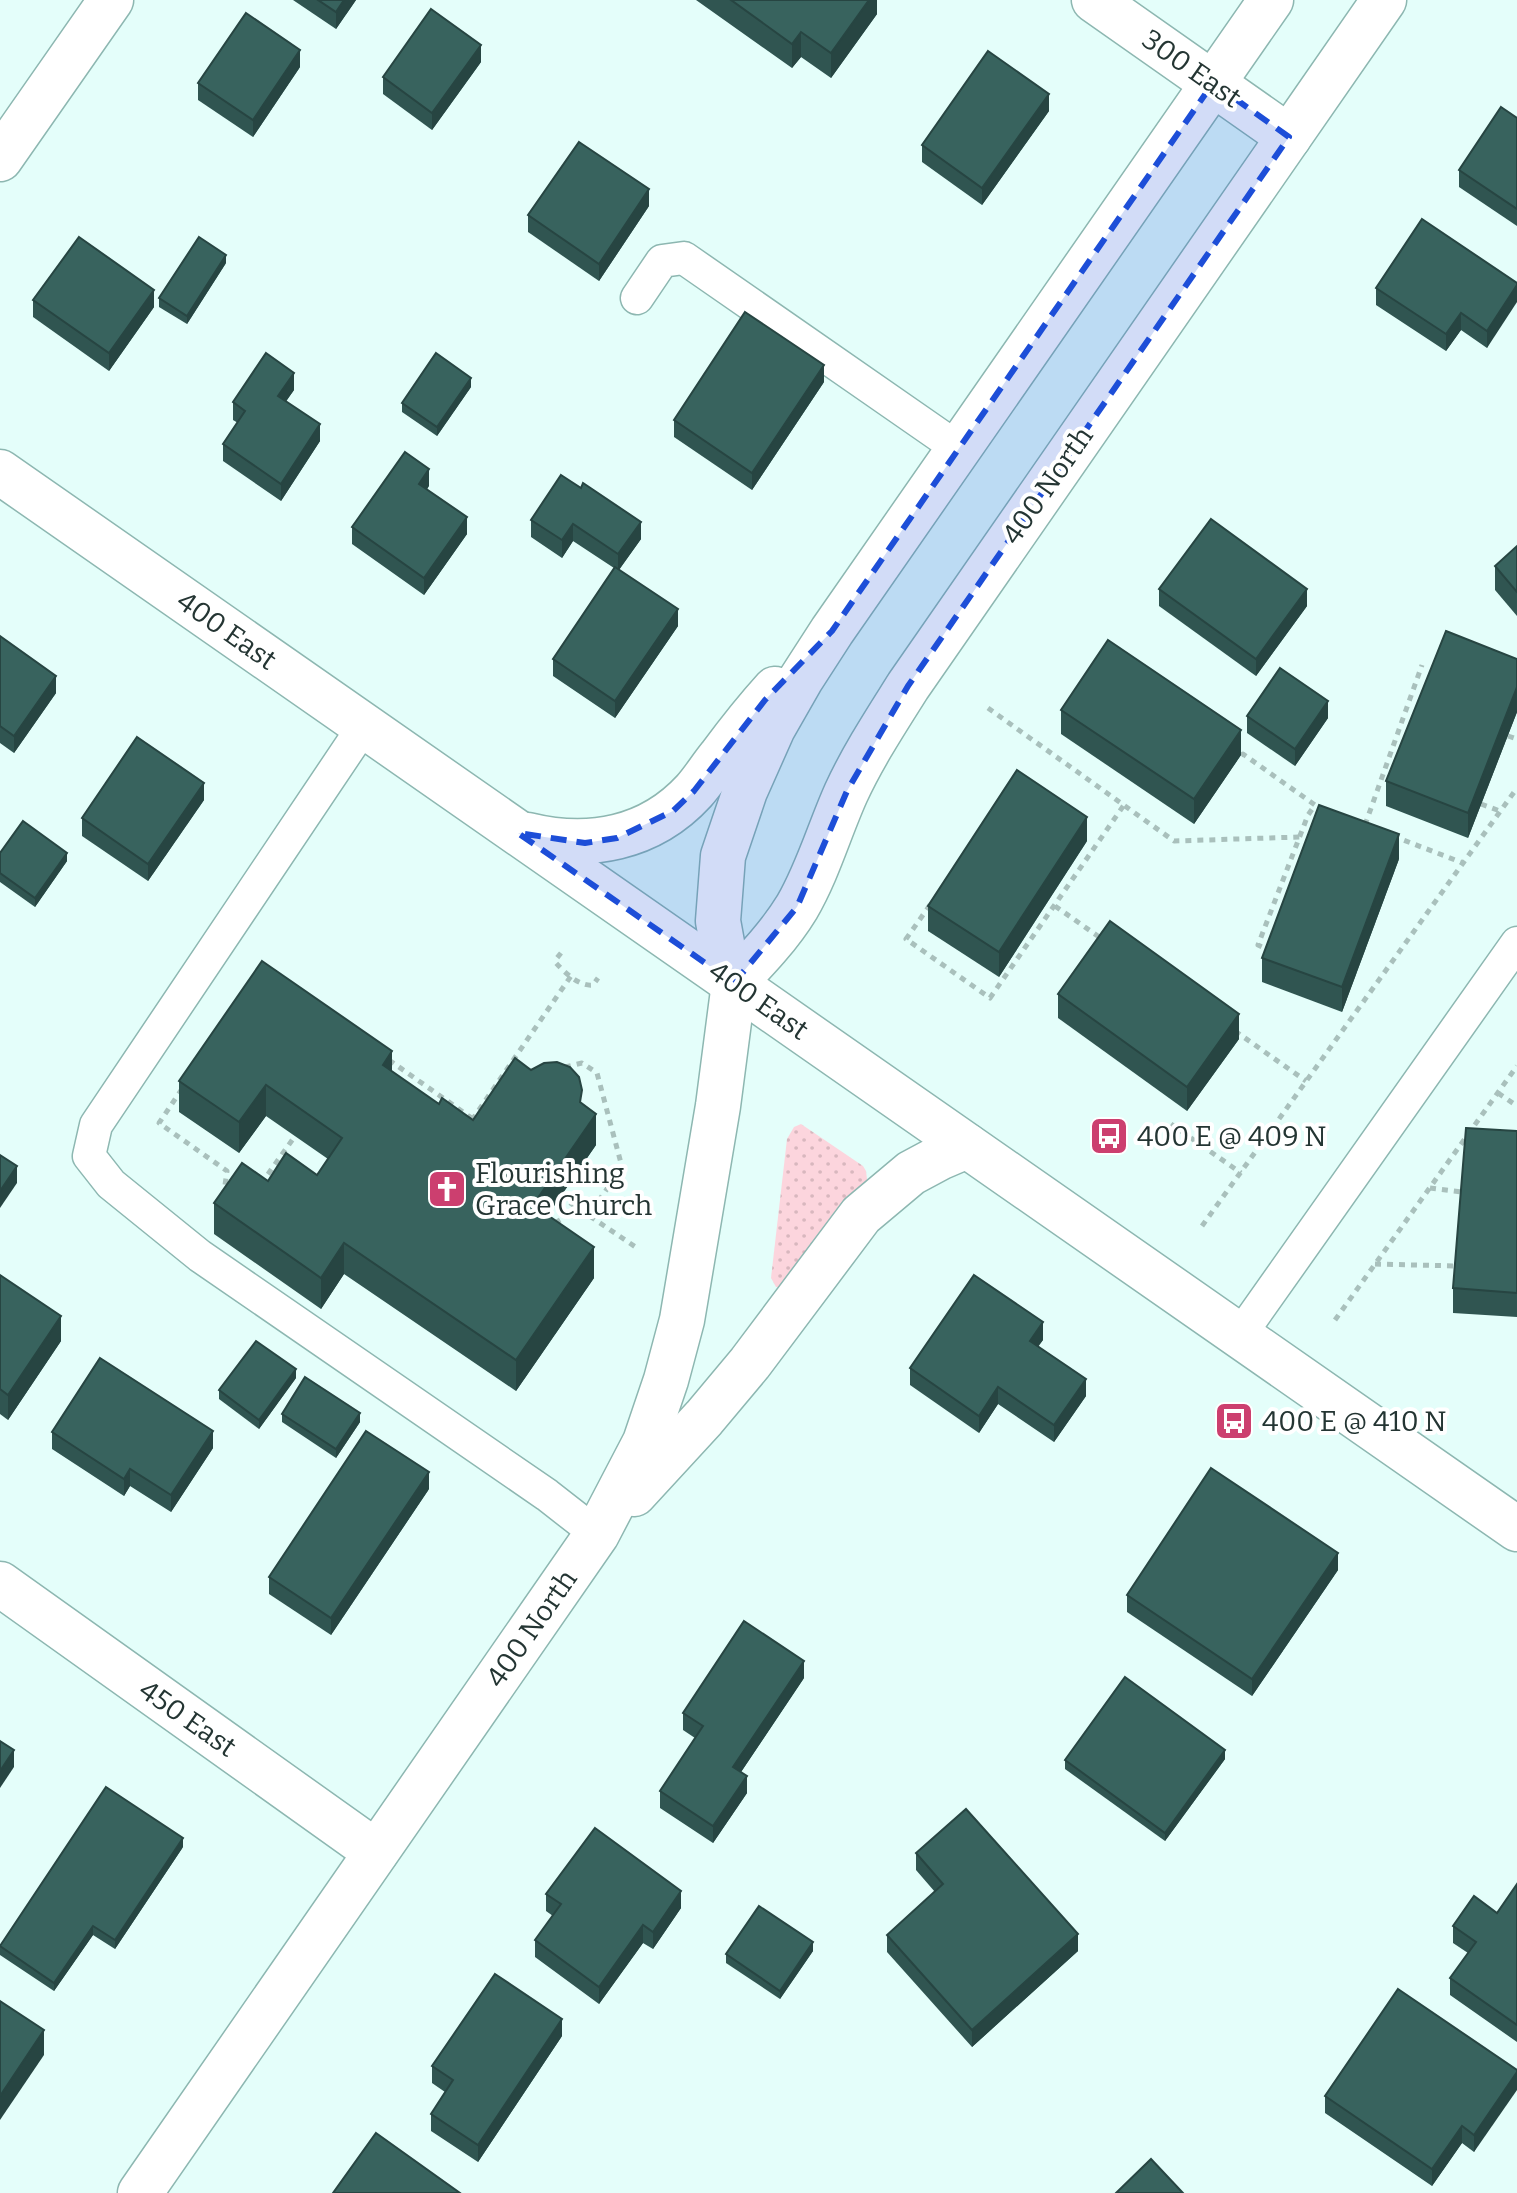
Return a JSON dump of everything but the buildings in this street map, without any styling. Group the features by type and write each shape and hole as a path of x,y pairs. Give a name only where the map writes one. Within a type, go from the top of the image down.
{"main road":[{"path":"0,159 111,0"},
{"name":"300 East","path":"1094,0 1289,137"},
{"name":"400 North","path":"140,2193 597,1534 645,1442 682,1320 718,1106 734,983 724,954 718,921 723,856 745,791 773,728 832,631 1271,0"},
{"name":"400 North","path":"734,983 768,948 797,907 816,869 847,791 908,686 1384,0"},
{"name":"400 East","path":"0,472 1517,1529"},
{"path":"518,833 551,841 585,843 617,838 673,811 694,791 765,700 832,631"},
{"path":"597,1534 750,1363 861,1215 911,1173 967,1146"},
{"name":"450 East","path":"0,1584 376,1852"}],"lane":[{"path":"637,298 662,261 684,258 959,449"},
{"path":"364,726 96,1125 89,1156 111,1184 200,1256 547,1495 597,1534"},
{"path":"1240,1335 1517,943"}],"path":[{"path":"1354,821 1365,825 1422,665"},
{"path":"988,708 1174,841 1300,837"},
{"path":"1508,736 1517,739"},
{"path":"1241,755 1317,806 1300,837 1258,945 1273,952"},
{"path":"1202,1226 1517,788"},
{"path":"1481,804 1500,811"},
{"path":"934,899 906,939 990,998 1124,805"},
{"path":"1379,831 1463,863"},
{"path":"1055,906 1105,941"},
{"path":"561,953 556,963 571,976 588,986 598,978"},
{"path":"466,1129 571,976"},
{"path":"1231,1028 1306,1081"},
{"path":"381,1055 473,1119 476,1130"},
{"path":"554,1069 582,1063 597,1073 622,1167 589,1215"},
{"path":"1335,1320 1517,1066"},
{"path":"498,1081 512,1078"},
{"path":"185,1085 159,1123 237,1177"},
{"path":"1498,1093 1517,1106"},
{"path":"1171,1124 1241,1173"},
{"path":"257,1191 295,1136"},
{"path":"224,1198 227,1171"},
{"path":"1430,1188 1462,1192"},
{"path":"560,1196 637,1248"},
{"path":"545,1229 579,1209"},
{"path":"1375,1264 1457,1266"}],"highlighted area":[{"path":"1213,83 1289,137 908,686 847,791 797,907 734,983 518,833 585,843 617,838 673,811 694,791 765,700 832,631"}],"shaded area":[{"path":"801,1124 863,1166 868,1187 780,1287 776,1287 771,1278 787,1139 794,1127"}],"place":[{"name":"400 E @ 409 N","path":"1109,1136"},
{"name":"Flourishing Grace Church","path":"447,1189"},
{"name":"400 E @ 410 N","path":"1234,1421"}]}
